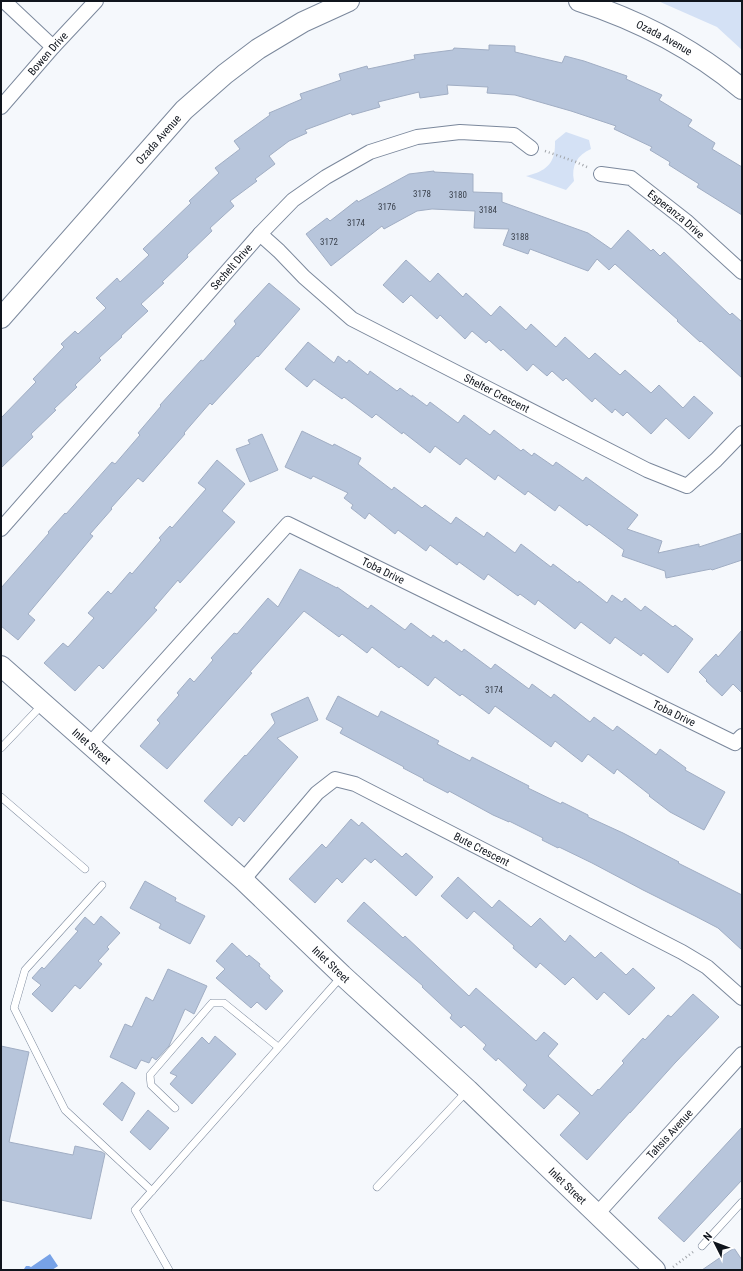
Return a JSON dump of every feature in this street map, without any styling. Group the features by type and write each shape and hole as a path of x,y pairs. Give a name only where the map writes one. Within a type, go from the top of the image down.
{"street":[{"path":"4,1 53,47"},
{"name":"Bowen Drive","path":"1,107 53,47 96,1"},
{"name":"Ozada Avenue","path":"1,318 184,110 225,74 258,49 303,22 349,1"},
{"name":"Ozada Avenue","path":"579,1 636,22 681,45 723,73 742,89"},
{"name":"Sechelt Drive","path":"1,529 260,234 293,200 326,177 370,152 417,137 460,132 514,135 531,148"},
{"name":"Esperanza Drive","path":"601,174 631,178 686,221 742,272"},
{"name":"Shelter Crescent","path":"260,234 304,277 352,318 648,470 687,486 716,460 742,433"},
{"name":"Toba Drive","path":"90,744 288,524 735,743 742,736"},
{"name":"Inlet Street","path":"1,666 244,880 342,974 468,1090 655,1270"},
{"name":"Bute Crescent","path":"244,880 317,793 335,779 355,784 682,952 707,967 742,998"},
{"name":"Tahsis Avenue","path":"597,1214 742,1054"}],"lane":[{"path":"1,748 44,704"},
{"path":"1,797 85,869"},
{"path":"102,885 24,970 14,1008 65,1110 152,1191"},
{"path":"169,1270 135,1210 342,974"},
{"path":"175,1108 151,1085 150,1075 212,1003 224,1003 278,1048"},
{"path":"377,1187 468,1090"},
{"path":"702,1246 742,1202"},
{"path":"736,1208 742,1214"}],"path":[{"path":"531,148 576,162 601,174"},
{"path":"669,1270 702,1246"}],"shaded area":[{"path":"658,1 742,1 742,50 717,27"},
{"path":"566,132 589,140 591,149 582,154 576,162 573,171 574,181 566,190 526,176 544,169 550,163 554,154 555,141"}],"water":[{"path":"50,1254 58,1266 52,1270 24,1269 26,1266 31,1267"}],"building":[{"path":"489,45 515,46 515,52 562,63 565,56 584,61 627,76 626,79 662,95 659,100 692,120 688,126 715,143 712,149 742,167 742,215 697,187 699,184 669,165 670,162 650,150 652,147 614,129 616,126 571,111 515,95 487,93 488,87 447,85 448,94 420,98 419,92 378,102 380,107 352,115 351,113 305,130 307,133 289,141 269,156 275,164 255,179 257,181 230,201 234,206 210,228 212,231 162,282 164,283 141,304 148,311 99,358 101,360 75,385 77,387 31,434 33,437 1,468 1,418 36,382 33,379 64,347 61,344 75,331 78,334 106,308 96,298 117,278 120,282 149,255 143,249 191,203 189,201 219,173 215,168 240,149 234,141 270,115 269,113 302,99 300,94 341,80 339,74 367,66 368,69 415,59 414,55 453,50 454,48 489,50"},
{"path":"434,171 473,174 473,192 502,193 502,202 588,233 611,249 628,230 651,251 653,249 660,256 664,252 730,315 732,313 742,322 742,378 701,341 700,342 677,321 678,320 615,264 609,270 597,259 588,271 530,249 528,254 503,245 509,229 474,228 475,211 432,209 417,211 384,229 382,226 331,266 306,234 327,218 330,221 357,200 358,202 409,174"},
{"path":"406,260 430,282 438,273 463,297 466,293 491,316 500,306 526,330 531,324 556,347 565,337 589,359 595,353 620,375 625,370 651,393 659,385 683,408 694,396 713,413 689,439 666,418 651,434 627,412 623,416 615,409 612,413 595,398 592,402 566,378 563,381 552,371 547,376 533,364 527,371 503,349 501,351 489,340 486,343 472,331 465,339 440,315 437,319 411,295 403,303 383,285"},
{"path":"269,283 300,309 258,357 257,356 212,405 210,403 143,482 138,478 111,508 112,509 90,534 93,536 28,614 35,620 18,640 1,626 1,588 65,513 66,514 112,462 115,464 140,435 138,433 161,406 160,405 201,360 203,361 236,324 234,321"},
{"path":"308,342 334,363 338,356 347,363 349,360 368,375 370,371 397,391 400,388 427,406 430,402 458,423 464,415 490,435 494,430 521,451 523,449 532,456 534,453 553,466 556,462 583,481 586,477 638,515 627,529 662,541 658,553 699,544 699,547 742,533 742,560 712,570 666,578 665,571 622,556 624,550 589,524 587,526 559,505 555,511 528,491 525,495 498,475 495,480 466,458 460,465 435,446 430,453 403,432 402,434 376,414 372,418 344,397 342,399 314,379 307,387 285,369"},
{"path":"302,431 333,446 334,444 361,458 358,464 392,490 394,487 422,508 425,505 451,524 456,517 484,537 487,532 515,553 521,544 551,567 553,564 578,583 579,581 607,603 612,595 622,602 625,598 641,611 645,606 673,627 675,625 693,639 668,673 643,653 641,656 615,637 610,644 581,622 575,629 538,600 535,605 520,594 518,596 488,574 484,580 459,562 457,565 430,545 426,551 398,530 395,534 369,513 365,519 351,508 353,505 344,498 348,493 313,476 311,479 285,467"},
{"path":"262,434 278,470 250,482 236,449 250,444 248,440"},
{"path":"217,460 245,484 222,511 235,522 180,583 178,580 154,608 157,610 103,669 99,665 75,691 44,663 63,643 68,647 94,618 88,613 108,591 111,594 130,572 132,574 161,540 159,538 170,526 172,528 206,489 198,483"},
{"path":"300,569 337,587 368,609 371,605 405,630 411,623 431,638 433,635 444,643 446,640 462,652 464,649 491,669 495,664 529,689 532,684 551,698 554,694 590,722 594,717 613,731 617,726 656,755 660,749 686,768 685,770 725,792 704,830 670,812 617,769 614,774 588,754 582,762 555,741 551,747 495,706 489,714 462,694 460,696 435,677 428,686 401,666 399,668 372,647 367,653 342,634 339,637 304,611 250,672 252,673 167,769 140,746 160,723 157,720 179,695 177,693 190,678 194,682 213,660 211,658 234,633 237,634 268,598 278,607"},
{"path":"742,630 742,693 733,684 722,696 699,672 716,654 718,657"},
{"path":"338,696 378,717 381,711 439,741 437,744 470,761 472,757 529,786 528,788 588,815 588,817 623,833 742,895 742,950 718,928 592,863 542,840 543,838 509,821 493,815 449,791 448,793 423,780 424,779 403,768 404,767 340,733 343,728 326,719"},
{"path":"308,697 318,720 277,738 298,757 244,822 239,817 232,826 204,801 275,723 271,714"},
{"path":"351,819 359,826 362,822 402,857 406,853 433,877 416,896 375,859 371,863 365,858 342,883 337,878 315,903 289,879 322,844 326,848"},
{"path":"458,877 492,908 499,900 531,927 540,918 565,942 570,935 595,958 601,952 626,975 633,968 655,988 629,1015 604,992 597,1000 573,977 565,985 540,963 536,968 513,948 514,946 474,911 467,919 441,896"},
{"path":"145,881 176,898 175,901 205,916 190,944 159,928 161,924 130,908"},
{"path":"364,902 403,938 405,936 469,996 476,988 536,1041 544,1032 558,1044 548,1056 592,1096 624,1063 622,1061 643,1038 645,1040 668,1015 671,1017 693,994 719,1017 587,1160 560,1135 580,1113 558,1094 544,1109 523,1090 527,1085 498,1058 496,1061 483,1049 486,1045 464,1025 461,1028 450,1018 452,1015 422,987 423,986 347,921"},
{"path":"101,916 120,933 107,947 109,949 98,961 102,964 80,989 75,985 52,1012 32,994 41,985 32,978 42,967 44,969 78,931 75,929 85,917 94,925"},
{"path":"232,943 247,957 249,955 260,964 259,966 270,976 269,978 283,991 266,1010 257,1002 251,1008 216,978 225,969 216,961"},
{"path":"168,969 207,986 194,1014 185,1009 169,1046 156,1060 152,1057 149,1063 141,1060 136,1069 110,1057 125,1024 132,1027 146,997 153,1001"},
{"path":"215,1036 236,1054 192,1104 170,1084 177,1076 170,1073 202,1037 209,1044"},
{"path":"1,1046 29,1052 9,1142 73,1155 75,1146 105,1154 91,1219 1,1200"},
{"path":"122,1082 135,1093 122,1121 103,1104"},
{"path":"148,1110 169,1128 150,1150 130,1132"},
{"path":"742,1127 742,1180 684,1242 658,1218"},
{"path":"734,1248 742,1260 742,1270 702,1270"}]}
